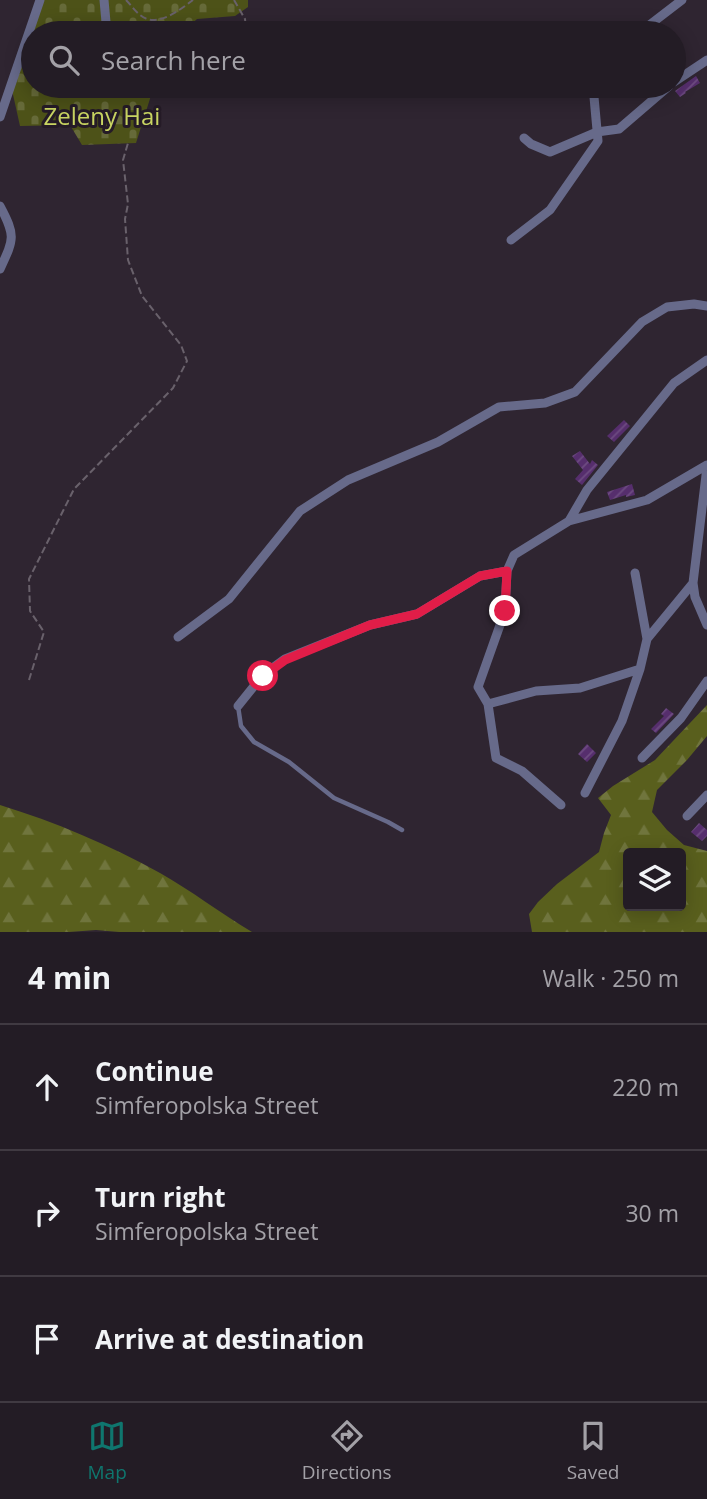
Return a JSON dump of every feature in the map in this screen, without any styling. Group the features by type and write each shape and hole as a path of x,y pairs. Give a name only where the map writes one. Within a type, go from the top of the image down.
{"street":[{"path":"33,21 40,0"},
{"path":"104,0 106,21"},
{"path":"655,21 682,0"},
{"path":"0,117 21,56"},
{"path":"686,74 707,60"},
{"path":"511,240 550,210 598,141 594,98"},
{"path":"524,138 550,152 597,132 619,129 655,98"},
{"path":"0,206 10,226 12,243 0,269"},
{"path":"178,636 229,599 300,511 348,480 438,442 499,407 545,403 575,392 642,322 667,307 694,304 707,306"},
{"path":"569,521 587,490 674,383 707,360"},
{"path":"561,804 522,771 496,758 488,704 478,687 505,611 507,571 514,555 569,521 647,500 707,466"},
{"path":"707,466 693,583 695,597 707,625"},
{"path":"238,706 263,676 285,660 370,625 417,614 480,576 507,571"},
{"path":"635,573 648,639"},
{"path":"585,793 622,721 648,639 693,583"},
{"path":"488,704 536,691 580,688 640,669"},
{"path":"642,758 681,718 707,681"},
{"path":"687,816 707,794"}],"lane":[{"path":"238,706 241,726 254,742 289,762 334,798 402,830"}],"path":[{"path":"125,0 143,18 149,20 170,15 193,0"},
{"path":"234,0 245,21"},
{"path":"29,680 44,632 30,611 29,579 74,489 173,388 187,361 181,345 142,296 128,260 125,219 128,204 122,160 128,143"}],"green space":[{"name":"Zeleny Hai","path":"42,0 248,0 248,7 235,16 195,21 35,21"},
{"name":"Zeleny Hai","path":"21,63 21,98 150,98 136,143 82,145 70,125 20,126 12,90"},
{"path":"707,705 707,736 657,790 652,812 684,845 707,851 707,932 532,932 529,914 538,902 599,852 611,815 598,798 655,760"},
{"path":"0,805 62,827 122,853 172,880 252,932 0,932"}],"building":[{"path":"696,76 700,83 686,91 686,83"},
{"path":"624,420 630,426 614,442 607,436"},
{"path":"580,451 590,464 592,460 598,465 582,485 575,479 583,470 572,456"},
{"path":"632,484 635,495 610,500 607,492"},
{"path":"666,708 674,714 656,733 651,729 664,716 661,714"},
{"path":"587,744 596,753 587,762 578,754"},
{"path":"699,823 707,830 707,836 702,841 691,832"}],"route":[{"path":"263,676 285,660 370,625 417,614 480,576 507,571 505,611"}]}
